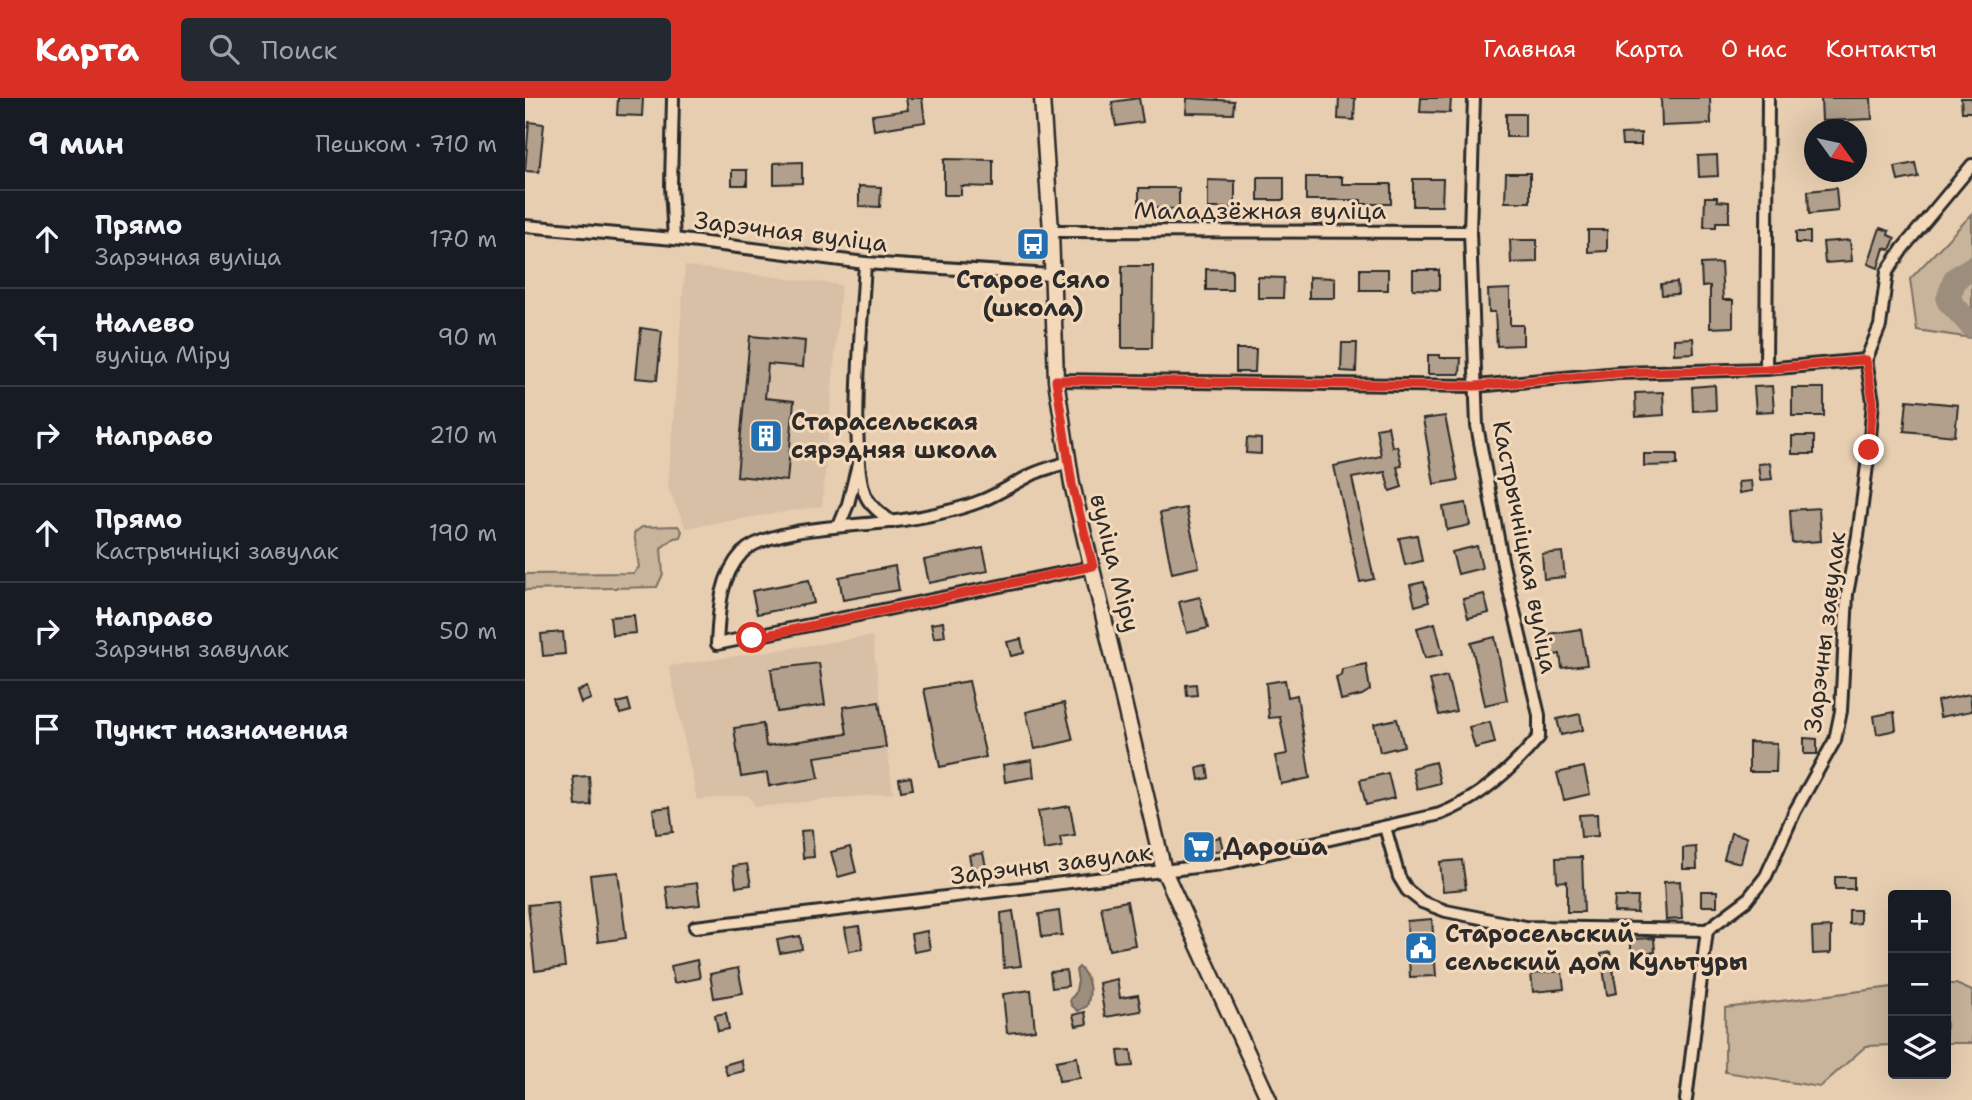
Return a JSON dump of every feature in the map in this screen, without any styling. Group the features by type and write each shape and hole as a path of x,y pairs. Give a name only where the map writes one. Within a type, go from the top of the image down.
{"street":[{"path":"673,98 671,186 674,239"},
{"name":"вуліца Міру","path":"1042,98 1051,231 1056,380 1068,462 1164,871 1269,1100"},
{"name":"Кастрычніцкая вуліца","path":"1385,827 1440,814 1463,805 1523,756 1539,737 1539,715 1503,565 1477,426 1470,232 1474,98"},
{"path":"1766,369 1768,98"},
{"path":"1056,380 1476,386 1618,373 1766,369 1866,360 1880,326 1887,272 1903,248 1972,165"},
{"name":"Зарэчная вуліца","path":"525,226 674,239 865,264 1052,275"},
{"name":"Маладзёжная вуліца","path":"1051,231 1470,232"},
{"path":"865,264 858,403 858,466 867,499 892,522"},
{"name":"Зарэчны завулак","path":"1707,930 1747,900 1766,876 1795,810 1835,740 1841,711 1847,594 1858,536 1870,438 1873,401 1866,360"},
{"path":"1068,462 1035,474 980,502 946,512 892,522 839,526 760,542 743,552 729,571 720,598 717,644 1093,566"},
{"path":"839,526 858,466"},
{"path":"1385,827 1399,877 1407,890 1422,902 1445,911 1525,928 1707,930 1686,1100"},
{"name":"Зарэчны завулак","path":"695,928 1221,864 1385,827"}],"shaded area":[{"path":"1972,214 1972,338 1917,330 1910,279"},
{"path":"685,266 841,285 822,506 686,528 668,488"},
{"path":"678,526 682,531 680,537 674,538 661,548 663,574 657,587 525,590 525,574 634,573 639,567 634,533 642,527"},
{"path":"872,636 893,793 756,807 748,795 697,800 669,666"},
{"path":"1079,967 1086,975 1090,990 1087,1006 1078,1011 1071,1005 1070,999 1075,994 1078,981 1076,970"},
{"path":"1951,984 1972,991 1972,1043 1951,1043"},
{"path":"1888,988 1888,1045 1866,1046 1820,1087 1725,1072 1725,1008"}],"building":[{"path":"618,98 643,98 642,116 617,115"},
{"path":"906,98 922,98 925,122 874,130 872,115 908,110"},
{"path":"1139,98 1143,122 1116,126 1112,102"},
{"path":"1187,98 1234,101 1233,114 1186,113"},
{"path":"1339,98 1355,98 1354,120 1338,119"},
{"path":"1421,98 1451,98 1450,113 1420,112"},
{"path":"1661,98 1710,98 1711,124 1662,126"},
{"path":"1821,98 1871,98 1872,119 1822,119"},
{"path":"1961,98 1972,98 1972,112 1962,112"},
{"path":"1506,114 1525,114 1525,137 1506,137"},
{"path":"529,122 544,124 539,172 525,171"},
{"path":"1641,133 1641,145 1622,145 1621,134"},
{"path":"1717,155 1718,176 1699,177 1698,156"},
{"path":"944,159 993,160 993,187 961,186 961,195 944,195"},
{"path":"802,162 802,183 774,184 774,163"},
{"path":"1915,163 1918,177 1898,181 1895,167"},
{"path":"732,170 747,170 747,185 732,185"},
{"path":"1506,173 1530,173 1530,202 1505,202"},
{"path":"1258,177 1284,177 1284,200 1258,200"},
{"path":"1306,177 1342,177 1342,184 1391,184 1391,204 1361,204 1361,200 1306,200"},
{"path":"1413,179 1443,179 1442,206 1413,206"},
{"path":"1208,180 1235,181 1235,208 1208,208"},
{"path":"859,186 881,187 880,207 859,206"},
{"path":"1139,188 1179,188 1179,209 1139,208"},
{"path":"1836,188 1838,211 1809,214 1808,191"},
{"path":"1705,197 1717,197 1717,201 1729,202 1729,222 1716,222 1716,227 1704,227"},
{"path":"1880,228 1889,231 1888,235 1895,238 1890,250 1884,248 1878,268 1868,264"},
{"path":"1588,230 1607,230 1607,251 1588,252"},
{"path":"1796,232 1810,232 1810,243 1796,243"},
{"path":"1510,240 1537,240 1537,262 1511,263"},
{"path":"1850,240 1852,261 1825,263 1823,242"},
{"path":"1721,263 1723,300 1733,300 1733,327 1710,328 1710,286 1702,287 1701,264"},
{"path":"1122,266 1153,266 1152,348 1122,348"},
{"path":"1206,269 1232,270 1232,290 1206,290"},
{"path":"1360,269 1388,269 1388,290 1360,290"},
{"path":"1413,270 1439,270 1439,290 1413,289"},
{"path":"1258,277 1284,278 1283,298 1258,298"},
{"path":"1309,277 1335,278 1335,298 1309,298"},
{"path":"1677,282 1678,294 1662,295 1661,284"},
{"path":"1510,289 1510,325 1523,325 1523,345 1497,346 1495,312 1489,312 1488,290"},
{"path":"641,328 662,331 657,380 636,378"},
{"name":"Старасельская сярэдняя школа","path":"750,336 805,341 803,367 768,364 765,398 794,401 787,481 737,476"},
{"path":"1693,338 1694,353 1674,354 1674,339"},
{"path":"1342,343 1357,343 1356,372 1341,371"},
{"path":"1236,349 1256,349 1255,372 1236,372"},
{"path":"1428,355 1461,358 1460,374 1428,374"},
{"path":"1715,385 1716,410 1693,411 1692,387"},
{"path":"1772,386 1774,411 1756,412 1754,387"},
{"path":"1792,388 1824,388 1824,416 1792,416"},
{"path":"1663,392 1664,415 1636,417 1635,393"},
{"path":"1907,400 1958,405 1955,436 1904,431"},
{"path":"1445,416 1458,480 1434,484 1423,419"},
{"path":"1388,426 1392,447 1397,446 1402,466 1397,467 1402,487 1390,491 1385,472 1352,478 1374,579 1360,582 1334,466 1381,456 1376,428"},
{"path":"1792,436 1814,436 1814,454 1792,454"},
{"path":"1247,438 1261,439 1261,454 1246,453"},
{"path":"1644,454 1677,454 1677,465 1644,466"},
{"path":"1770,463 1772,479 1760,480 1758,464"},
{"path":"1751,481 1752,491 1739,493 1738,482"},
{"path":"1466,503 1470,525 1447,530 1443,507"},
{"path":"1186,508 1199,567 1172,573 1160,513"},
{"path":"1819,508 1821,541 1792,543 1790,510"},
{"path":"1417,535 1422,561 1405,565 1399,538"},
{"path":"1477,546 1482,568 1458,574 1452,552"},
{"path":"983,548 988,571 929,583 924,560"},
{"path":"1562,552 1565,577 1544,579 1542,554"},
{"path":"895,566 899,590 843,600 839,577"},
{"path":"809,580 814,603 757,614 752,591"},
{"path":"1424,582 1429,602 1415,606 1410,585"},
{"path":"1484,594 1489,613 1468,618 1463,599"},
{"path":"1200,597 1208,628 1187,633 1179,602"},
{"path":"634,615 636,633 612,635 610,617"},
{"path":"943,622 945,636 934,638 931,624"},
{"path":"1435,623 1443,654 1425,658 1417,628"},
{"path":"1581,629 1587,665 1562,668 1560,654 1544,657 1541,635"},
{"path":"563,632 565,654 543,656 541,634"},
{"path":"1495,637 1507,700 1485,705 1471,643"},
{"path":"1021,639 1024,653 1011,656 1007,642"},
{"path":"819,663 825,705 777,712 771,669"},
{"path":"1366,664 1370,690 1362,695 1341,700 1336,677 1341,675 1342,669"},
{"path":"1447,676 1456,711 1439,715 1430,680"},
{"path":"1285,680 1288,697 1297,695 1310,778 1281,784 1275,756 1287,754 1280,717 1269,718 1266,683"},
{"path":"969,681 986,757 940,767 924,689"},
{"path":"1196,684 1197,695 1187,696 1186,685"},
{"path":"587,687 591,699 581,703 577,691"},
{"path":"1970,694 1972,711 1940,717 1937,701"},
{"path":"628,700 631,711 620,714 617,703"},
{"path":"879,702 886,747 815,757 819,778 769,786 767,773 741,777 734,728 763,724 766,746 847,734 843,707"},
{"path":"1064,703 1073,740 1035,749 1026,712"},
{"path":"1894,712 1896,730 1877,734 1874,716"},
{"path":"1580,714 1583,730 1561,735 1557,719"},
{"path":"1397,719 1404,746 1380,752 1374,724"},
{"path":"1490,722 1495,743 1475,748 1469,727"},
{"path":"1804,738 1817,739 1817,754 1804,754"},
{"path":"1749,742 1777,743 1776,772 1749,772"},
{"path":"1032,760 1034,777 1005,782 1003,765"},
{"path":"1435,762 1440,783 1417,789 1412,768"},
{"path":"1207,766 1209,778 1199,780 1197,768"},
{"path":"1584,767 1590,794 1564,800 1557,773"},
{"path":"1388,773 1394,798 1366,805 1360,780"},
{"path":"589,776 591,805 576,806 573,777"},
{"path":"911,777 913,789 901,791 899,779"},
{"path":"1070,806 1075,835 1060,837 1062,847 1044,850 1038,811"},
{"path":"670,807 673,832 656,834 653,809"},
{"path":"1597,814 1598,836 1581,837 1579,815"},
{"path":"812,830 814,857 803,858 801,831"},
{"path":"1731,833 1747,837 1741,863 1724,859"},
{"path":"1203,835 1204,841 1220,837 1223,850 1194,854 1190,838"},
{"path":"850,847 856,872 838,877 831,852"},
{"path":"1696,847 1697,869 1683,869 1683,848"},
{"path":"983,853 986,867 972,870 969,855"},
{"path":"1582,857 1584,912 1567,912 1567,881 1557,882 1556,858"},
{"path":"1462,860 1466,889 1443,891 1440,862"},
{"path":"747,864 751,885 736,887 733,866"},
{"path":"618,872 626,938 598,942 590,875"},
{"path":"1835,877 1854,877 1854,889 1835,889"},
{"path":"1680,881 1682,919 1666,920 1664,882"},
{"path":"697,883 700,905 669,909 666,887"},
{"path":"1701,891 1717,891 1717,906 1701,906"},
{"path":"1615,897 1638,897 1637,913 1614,912"},
{"path":"1127,901 1135,945 1109,950 1101,906"},
{"path":"557,902 565,967 535,971 528,905"},
{"path":"1849,910 1860,910 1860,923 1849,924"},
{"path":"1013,911 1021,966 1004,968 1001,913"},
{"path":"1059,911 1062,935 1042,937 1039,914"},
{"name":"Старосельский сельский дом Культуры","path":"1432,919 1436,976 1410,977 1407,921"},
{"path":"859,926 863,949 849,951 845,928"},
{"path":"1831,927 1831,953 1813,954 1812,928"},
{"path":"927,931 930,949 914,952 911,934"},
{"path":"800,936 802,949 780,953 777,940"},
{"path":"1654,938 1655,952 1631,953 1631,939"},
{"path":"1610,952 1617,993 1607,995 1601,954"},
{"path":"697,960 700,978 674,983 671,966"},
{"path":"738,968 743,993 714,998 710,974"},
{"path":"1066,970 1068,986 1052,988 1050,972"},
{"path":"1562,971 1564,989 1533,992 1531,974"},
{"path":"1117,979 1120,998 1138,995 1141,1011 1105,1017 1099,983"},
{"path":"1031,990 1035,1030 1007,1033 1003,994"},
{"path":"1085,1012 1087,1024 1076,1026 1073,1015"},
{"path":"726,1013 729,1029 718,1031 715,1015"},
{"path":"1131,1050 1133,1066 1120,1067 1118,1051"},
{"path":"1077,1057 1080,1078 1059,1081 1056,1061"},
{"path":"741,1060 744,1071 727,1075 724,1065"}],"waterway":[{"path":"1972,268 1955,279 1948,300 1972,326"}],"place":[{"name":"Старое Сяло (школа)","path":"1033,244"},
{"name":"Старасельская сярэдняя школа","path":"766,436"},
{"name":"Дароша","path":"1199,847"},
{"name":"Старосельский сельский дом Культуры","path":"1421,948"}],"route":[{"path":"752,638 1093,566 1072,484 1056,380 1476,386 1618,373 1766,369 1866,360 1873,401 1869,450"}]}
